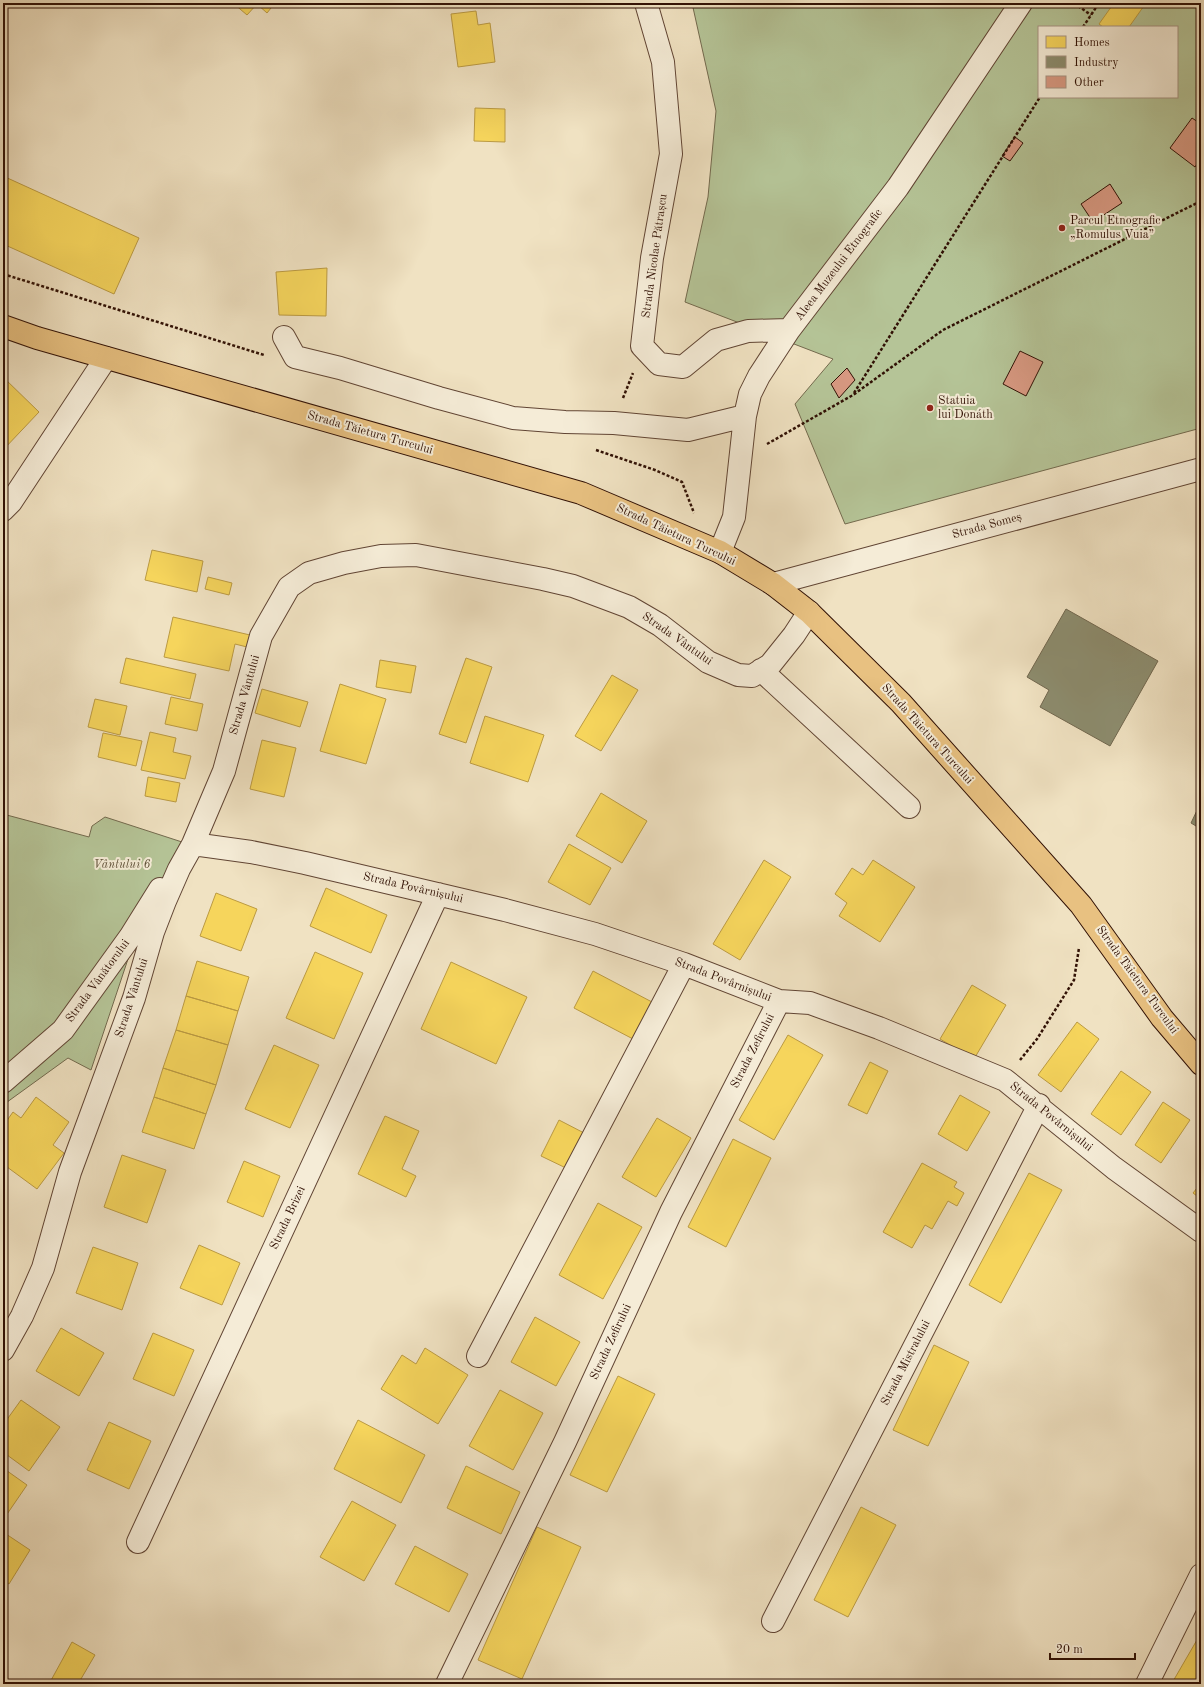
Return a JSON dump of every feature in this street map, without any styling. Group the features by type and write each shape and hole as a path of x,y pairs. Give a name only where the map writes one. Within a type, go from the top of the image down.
{"main road":[{"name":"Strada Tăietura Turcului","path":"3,326 37,338 106,358 581,492 720,552 773,584 809,612 901,703 1081,905 1162,1018 1201,1064"}],"street":[{"name":"Strada Nicolae Pătrașcu","path":"642,346 652,258 671,154 663,62 646,3"},
{"name":"Aleea Muzeului Etnografic","path":"720,552 734,517 745,416 750,394 759,376 789,330 898,186 1021,3"},
{"path":"642,346 660,364 684,367 716,340 748,331 789,330"},
{"path":"284,336 295,357 340,368 513,418 565,422 614,423 688,430 745,416"},
{"path":"3,510 11,502 106,358"},
{"name":"Strada Someș","path":"773,584 1201,469"},
{"name":"Strada Vântului","path":"3,1350 22,1316 43,1268 70,1172 134,998 162,908 179,869 193,844 224,771 245,693 265,630 289,587 309,574 337,565 381,556 416,555 573,586 629,607 660,625 708,662 738,675 752,676 770,665 794,635 809,612"},
{"path":"761,670 909,807"},
{"name":"Strada Povârnișului","path":"193,844 251,852 438,894 594,934 684,964 778,1001 810,1003 879,1028 1005,1080 1039,1105 1114,1168 1201,1231"},
{"name":"Strada Vânătorului","path":"3,1082 63,1030 130,937 166,879 179,869"},
{"name":"Strada Brizei","path":"138,1542 438,894"},
{"path":"478,1356 684,964"},
{"name":"Strada Zefirului","path":"447,1684 565,1442 671,1212 778,1001"},
{"name":"Strada Mistralului","path":"773,1622 1039,1105"},
{"path":"1147,1684 1201,1575"}],"path":[{"path":"1074,3 1091,15"},
{"path":"1084,26 1099,3"},
{"path":"853,395 1039,98"},
{"path":"741,459 853,395 943,330 1201,201"},
{"path":"3,274 30,282"},
{"path":"614,423 642,346"},
{"path":"655,470 682,482 695,515"},
{"path":"1005,1080 1037,1039 1074,980 1079,948 1081,905"}],"green space":[{"path":"692,3 1201,3 1201,428 845,524 795,404 833,359 685,302 708,197 716,111"},
{"name":"Vântului 6","path":"3,814 89,837 92,826 105,817 182,842 164,879 149,896 91,1070 68,1058 3,1105"}],"building: Homes":[{"path":"233,3 275,3 267,13 257,4 247,15"},
{"path":"1114,3 1146,3 1130,26 1102,26 1099,24"},
{"path":"476,11 478,25 490,23 495,62 458,67 451,14"},
{"path":"475,108 505,109 505,142 474,141"},
{"path":"3,176 139,238 114,294 3,244"},
{"path":"327,268 326,316 279,315 276,272"},
{"path":"3,377 39,412 3,450"},
{"path":"152,550 203,561 197,592 145,580"},
{"path":"208,577 232,583 229,595 205,589"},
{"path":"173,617 250,635 247,647 235,644 229,671 164,657"},
{"path":"126,658 196,674 190,699 120,683"},
{"path":"466,658 492,667 466,743 439,734"},
{"path":"380,660 416,666 411,693 376,687"},
{"path":"612,675 638,690 601,751 575,736"},
{"path":"340,684 386,699 366,764 320,751"},
{"path":"262,689 308,702 300,727 255,713"},
{"path":"171,697 203,704 197,731 165,724"},
{"path":"95,699 127,706 120,735 88,727"},
{"path":"485,716 544,735 528,782 470,763"},
{"path":"150,732 176,738 173,752 191,756 185,779 141,770"},
{"path":"103,733 142,741 136,766 98,757"},
{"path":"262,740 296,748 284,797 250,789"},
{"path":"148,777 180,783 176,802 145,796"},
{"path":"601,793 647,821 622,863 576,836"},
{"path":"569,844 611,868 590,905 548,882"},
{"path":"764,860 791,877 740,960 713,944"},
{"path":"873,860 915,887 880,942 839,916 847,903 835,894 852,868 863,875"},
{"path":"326,888 387,915 371,953 310,926"},
{"path":"216,893 257,909 241,951 200,936"},
{"path":"315,952 363,973 334,1039 286,1018"},
{"path":"197,961 249,977 238,1011 186,996"},
{"path":"451,962 527,997 496,1064 421,1029"},
{"path":"593,971 652,1002 633,1039 574,1008"},
{"path":"972,985 1006,1005 974,1059 940,1039"},
{"path":"186,996 238,1011 228,1045 176,1030"},
{"path":"1077,1022 1099,1039 1061,1092 1038,1075"},
{"path":"176,1030 228,1045 216,1085 163,1068"},
{"path":"788,1035 823,1055 774,1140 739,1120"},
{"path":"274,1045 319,1065 290,1128 245,1109"},
{"path":"870,1062 888,1071 867,1114 848,1105"},
{"path":"163,1068 216,1085 206,1114 154,1097"},
{"path":"1121,1071 1151,1092 1121,1135 1091,1114"},
{"path":"960,1095 990,1112 967,1151 938,1134"},
{"path":"36,1097 69,1122 53,1145 64,1153 37,1189 3,1164 3,1126 13,1112 21,1118"},
{"path":"154,1097 206,1114 194,1149 142,1132"},
{"path":"1163,1102 1190,1120 1161,1163 1135,1145"},
{"path":"385,1116 419,1131 402,1169 416,1176 406,1197 358,1174"},
{"path":"657,1118 691,1138 656,1197 622,1177"},
{"path":"559,1120 586,1134 568,1169 541,1156"},
{"path":"733,1139 771,1158 726,1247 688,1227"},
{"path":"122,1155 166,1170 147,1223 104,1207"},
{"path":"244,1161 280,1176 263,1217 227,1202"},
{"path":"922,1163 957,1182 954,1187 964,1193 957,1206 948,1201 932,1229 925,1225 912,1248 883,1232"},
{"path":"1029,1173 1062,1190 1001,1303 969,1285"},
{"path":"1201,1183 1201,1199 1193,1193"},
{"path":"598,1203 642,1227 603,1299 559,1275"},
{"path":"199,1245 240,1263 222,1305 180,1288"},
{"path":"93,1247 138,1263 122,1310 76,1293"},
{"path":"535,1317 580,1342 556,1386 511,1362"},
{"path":"61,1328 104,1353 79,1396 36,1371"},
{"path":"153,1333 194,1350 174,1396 133,1379"},
{"path":"934,1345 969,1362 928,1446 893,1430"},
{"path":"425,1348 468,1375 438,1424 381,1389 402,1355 416,1364"},
{"path":"618,1376 655,1394 607,1492 570,1475"},
{"path":"500,1390 543,1413 513,1470 469,1446"},
{"path":"21,1400 60,1427 29,1471 3,1452 3,1425"},
{"path":"358,1420 425,1455 401,1503 334,1469"},
{"path":"109,1422 151,1441 129,1489 87,1470"},
{"path":"466,1466 520,1492 501,1534 447,1508"},
{"path":"3,1468 27,1485 3,1520"},
{"path":"352,1501 396,1525 364,1581 320,1557"},
{"path":"861,1507 896,1525 848,1617 814,1600"},
{"path":"537,1527 581,1547 522,1679 478,1660"},
{"path":"3,1532 30,1550 9,1584 3,1580"},
{"path":"415,1546 468,1574 449,1612 395,1584"},
{"path":"1201,1633 1201,1684 1172,1683"},
{"path":"72,1642 95,1655 78,1684 49,1684"}],"building: Industry":[{"path":"1066,609 1158,661 1110,746 1040,707 1049,690 1027,677"},
{"path":"1201,802 1201,829 1191,823"}],"building: Other":[{"path":"1192,118 1201,124 1201,158 1195,167 1170,148"},
{"path":"1015,137 1023,143 1010,161 1002,156"},
{"path":"1110,184 1122,203 1093,222 1081,204"},
{"path":"1020,351 1043,362 1026,396 1003,384"},
{"path":"847,368 855,380 839,398 831,384"}],"place":[{"name":"Parcul Etnografic „Romulus Vuia”","path":"1062,228"},
{"name":"Statuia lui Donáth","path":"930,408"}]}
